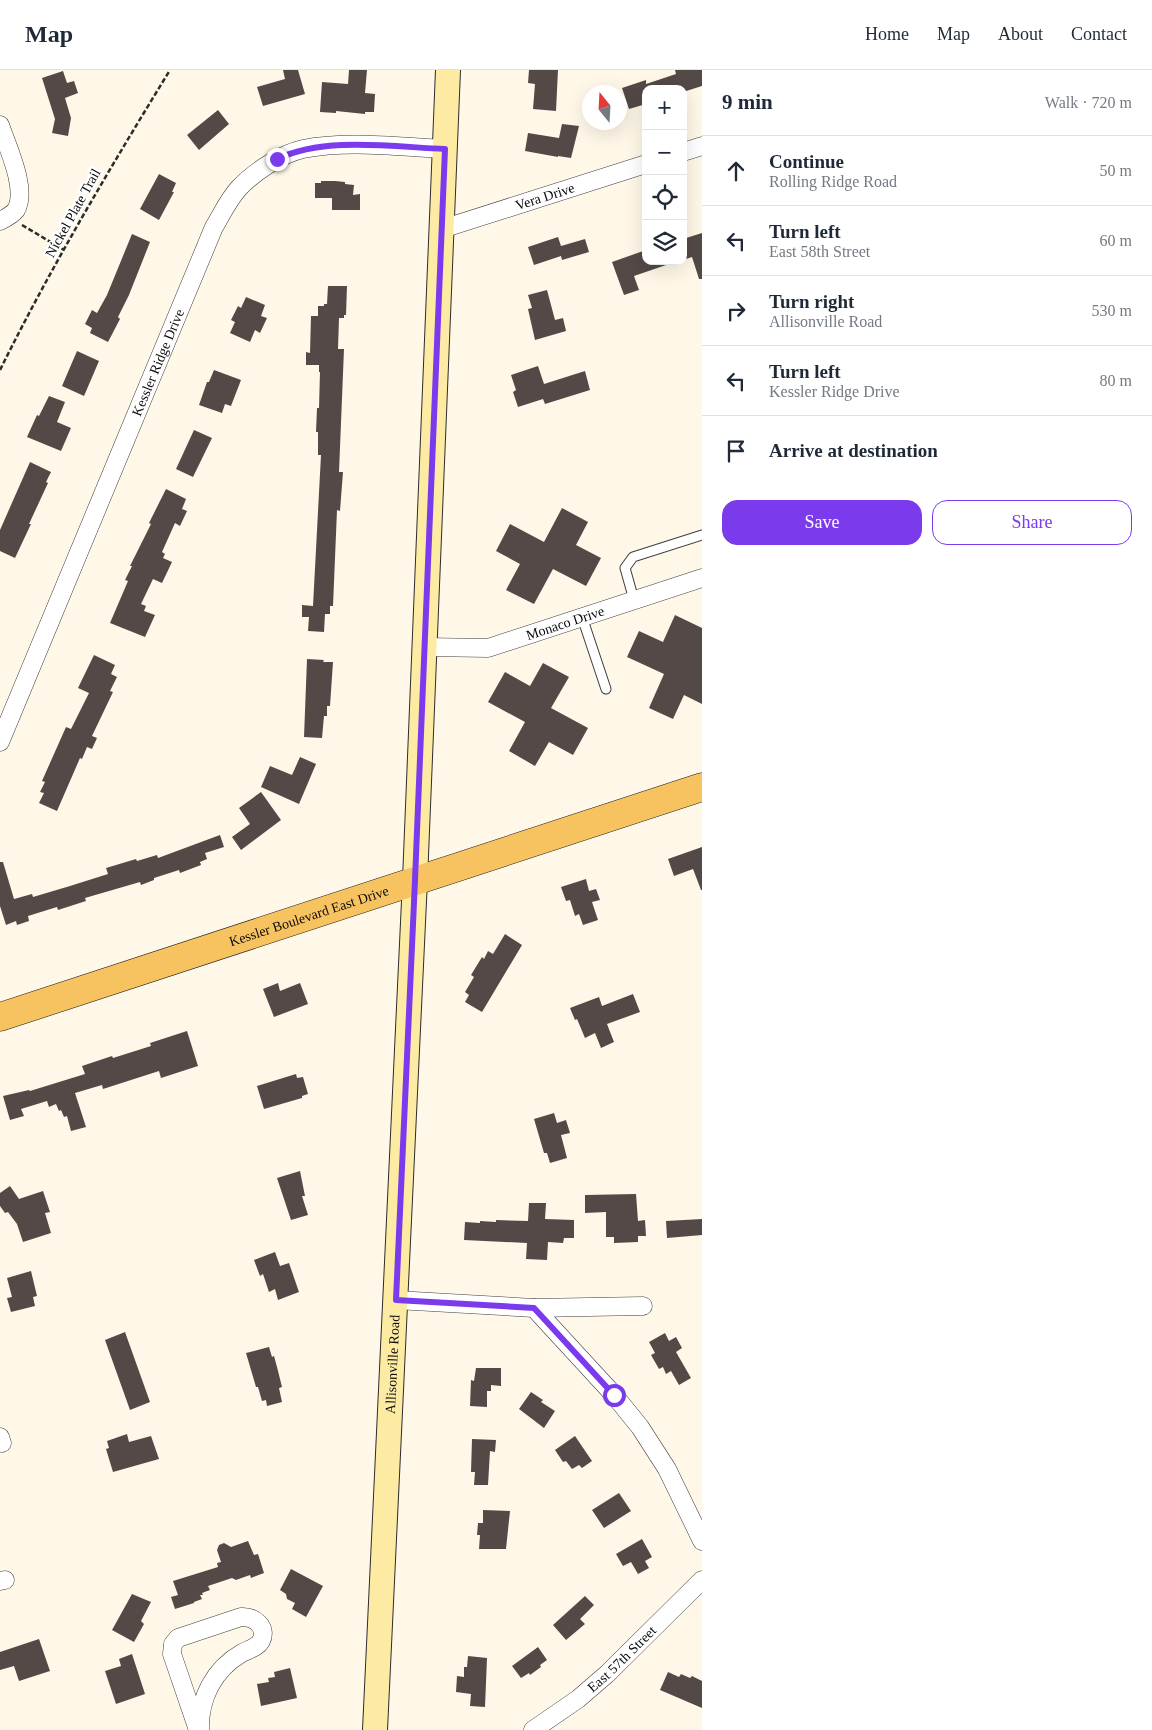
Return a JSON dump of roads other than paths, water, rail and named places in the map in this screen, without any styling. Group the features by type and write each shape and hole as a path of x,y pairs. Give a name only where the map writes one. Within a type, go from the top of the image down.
{"main road":[{"name":"Allisonville Road","path":"375,1730 415,880 448,70"},
{"name":"Kessler Boulevard East Drive","path":"0,1016 702,787"}],"street":[{"path":"0,125 20,190 8,215"},
{"name":"Kessler Ridge Drive","path":"0,742 214,227 231,198 240,187 260,170 283,156 302,149 343,145 445,149"},
{"path":"687,151 702,146"},
{"name":"Vera Drive","path":"442,229 642,165"},
{"name":"Monaco Drive","path":"425,647 488,648 702,578"},
{"path":"396,1300 534,1308 643,1306"},
{"path":"534,1308 614,1395 640,1427 667,1470 702,1542"},
{"name":"East 57th Street","path":"533,1730 578,1699 607,1674 702,1580"},
{"path":"247,1616 256,1620 262,1629 262,1639 255,1647 224,1666 215,1677 205,1695 199,1730 172,1654 173,1644 178,1638 241,1617 247,1616"}],"lane":[{"path":"634,600 626,568 633,557 702,534"},
{"path":"582,617 606,689"}]}
